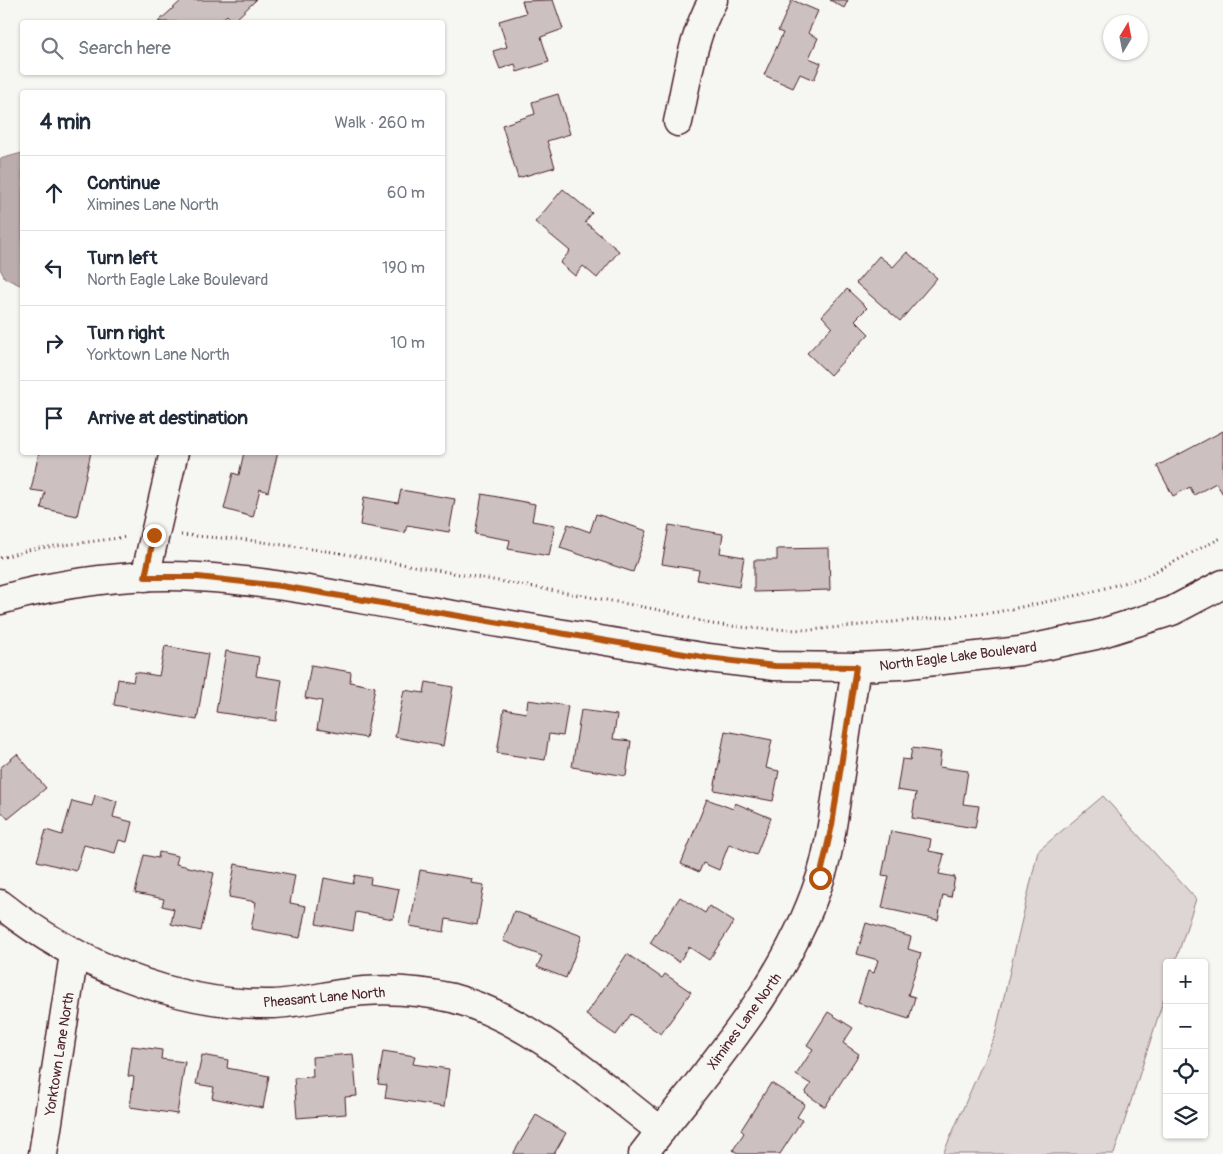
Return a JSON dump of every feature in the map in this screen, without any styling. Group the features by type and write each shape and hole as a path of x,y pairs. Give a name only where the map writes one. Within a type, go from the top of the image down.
{"street":[{"path":"678,122 695,44 705,14 713,0"},
{"path":"145,577 173,455"},
{"name":"North Eagle Lake Boulevard","path":"0,600 28,592 145,577 198,577 281,586 708,658 775,666 856,667 900,665 1020,651 1096,635 1172,611 1223,584"},
{"name":"Ximines Lane North","path":"643,1154 744,1024 778,975 800,930 820,878 832,825 856,667"},
{"name":"Pheasant Lane North","path":"0,904 44,936 74,954 135,980 207,998 272,1004 365,991 406,991 451,998 505,1019 554,1049 661,1131"},
{"name":"Yorktown Lane North","path":"44,1154 74,954"}],"path":[{"path":"0,558 32,549 154,535 257,541 590,597 665,611 711,624 810,630 998,612 1084,594 1144,577 1223,537"}],"shaded area":[{"path":"20,154 20,285 5,278 0,269 0,159"},
{"path":"1103,796 1196,899 1176,959 1163,959 1163,1001 1114,1154 943,1154 995,1035 1038,851"}],"building":[{"path":"182,0 256,0 235,20 231,20 227,15 221,20 160,20"},
{"path":"553,0 563,29 541,37 549,62 517,72 515,64 500,69 493,51 507,47 499,21 526,13 522,1"},
{"path":"792,0 818,11 808,33 818,38 809,58 821,63 814,80 800,74 793,88 764,75 783,33 778,31"},
{"path":"830,0 848,0 844,8"},
{"path":"558,94 570,134 547,141 555,167 518,178 502,125 535,114 532,102"},
{"path":"563,189 592,213 585,222 619,251 597,278 583,266 575,276 560,263 570,251 535,222"},
{"path":"907,252 937,278 900,321 856,283 879,256 893,267"},
{"path":"847,289 867,308 855,320 869,334 830,375 807,353 832,327 822,316"},
{"path":"1223,431 1223,494 1216,483 1194,495 1190,487 1173,496 1157,466"},
{"path":"38,455 90,455 77,516 41,508 45,492 31,490"},
{"path":"243,455 277,455 268,492 260,489 253,517 224,509 233,473 239,475"},
{"path":"401,490 455,499 449,532 407,525 405,533 360,525 364,497 398,503"},
{"path":"482,494 535,504 532,521 555,525 549,556 508,549 510,540 475,534"},
{"path":"596,514 647,531 633,572 560,548 568,524 590,532"},
{"path":"669,525 723,534 720,553 744,557 739,587 697,580 699,570 662,564"},
{"path":"829,548 830,590 754,592 754,560 777,560 777,549"},
{"path":"165,646 208,654 197,720 114,705 118,679 133,682 135,672 159,676"},
{"path":"226,651 259,657 256,676 282,680 276,721 216,712"},
{"path":"311,665 351,672 350,682 375,687 366,738 317,729 322,701 305,698"},
{"path":"426,682 453,687 443,746 395,737 404,690 424,693"},
{"path":"528,700 568,706 563,736 549,734 545,760 497,753 504,709 526,713"},
{"path":"581,710 617,715 613,739 631,741 626,776 572,767"},
{"path":"725,731 772,740 766,768 779,771 773,801 714,790"},
{"path":"912,748 941,752 939,767 968,771 963,804 979,806 975,828 912,818 916,793 897,790 902,759 910,760"},
{"path":"17,754 46,788 8,819 0,810 0,768"},
{"path":"95,795 117,801 113,817 132,822 127,842 119,840 115,853 84,845 76,871 37,861 46,830 62,835 72,801 92,806"},
{"path":"707,799 733,809 735,803 771,818 756,855 729,844 719,870 703,863 699,872 681,864"},
{"path":"891,831 931,839 929,851 944,854 939,874 955,877 951,897 943,895 938,920 882,908 889,876 882,875"},
{"path":"159,852 178,856 176,864 214,873 201,931 171,924 174,909 162,906 164,899 135,893 144,855 158,858"},
{"path":"235,864 295,875 290,903 306,906 300,938 251,929 256,902 229,897"},
{"path":"420,870 472,879 471,883 484,885 477,925 446,919 444,932 410,926"},
{"path":"355,875 371,878 370,884 399,889 393,919 356,912 353,931 316,924 324,878 353,884"},
{"path":"680,897 705,913 709,906 734,922 709,960 689,947 679,962 650,943"},
{"path":"514,911 582,936 566,978 537,967 542,956 503,941"},
{"path":"866,923 911,937 908,949 921,953 908,995 915,997 909,1019 858,1003 868,971 874,973 878,960 857,954"},
{"path":"627,954 662,978 665,974 691,992 661,1034 631,1014 616,1035 586,1015"},
{"path":"828,1012 853,1028 843,1043 859,1054 825,1107 805,1093 811,1084 796,1075 813,1049 807,1045"},
{"path":"132,1046 162,1050 161,1059 185,1062 177,1114 130,1107 134,1077 128,1076"},
{"path":"383,1051 415,1056 413,1064 449,1069 444,1107 385,1098 387,1085 378,1084"},
{"path":"353,1054 357,1096 345,1097 346,1114 297,1118 294,1078 313,1077 312,1057"},
{"path":"202,1055 228,1060 227,1068 269,1076 263,1108 212,1098 214,1087 196,1084"},
{"path":"771,1083 805,1104 797,1117 802,1120 780,1154 739,1154 733,1150 744,1133 741,1130"},
{"path":"536,1115 566,1133 554,1154 513,1154"}],"route":[{"path":"154,535 145,577 198,577 281,586 708,658 775,666 856,667 832,825 820,878"}]}
